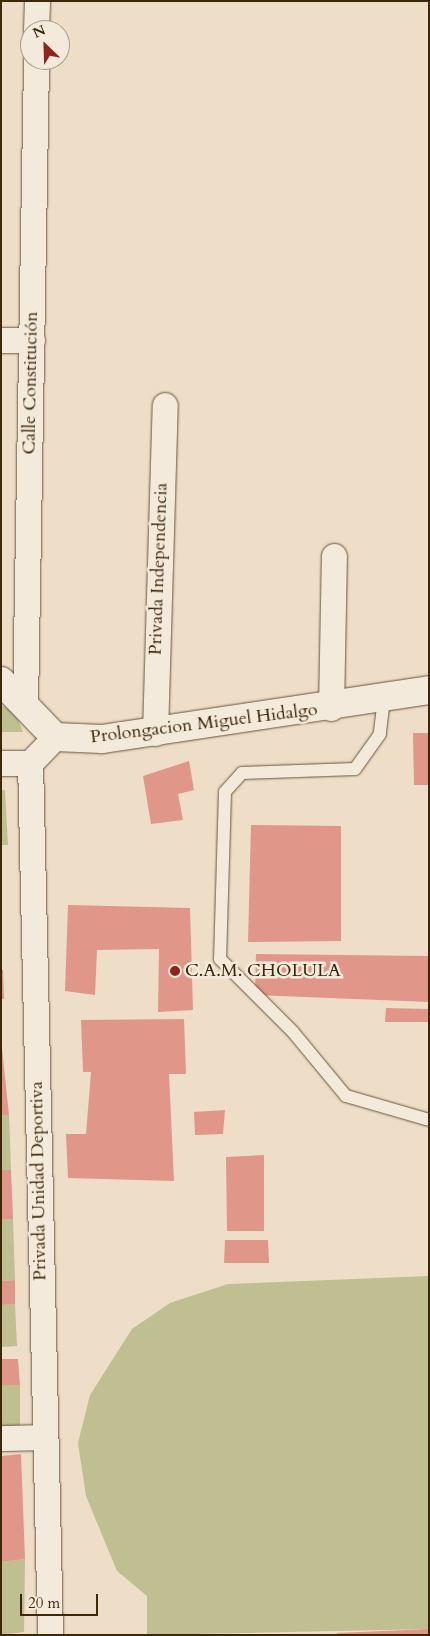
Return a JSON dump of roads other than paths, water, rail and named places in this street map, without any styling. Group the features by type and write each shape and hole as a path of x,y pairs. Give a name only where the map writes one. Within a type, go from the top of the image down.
{"street":[{"path":"36,1 36,20"},
{"name":"Calle Constitución","path":"25,705 36,70"},
{"path":"1,340 32,340"},
{"name":"Privada Independencia","path":"154,733 166,405"},
{"path":"331,708 334,556"},
{"path":"1,681 56,737 30,763 1,763"},
{"name":"Prolongacion Miguel Hidalgo","path":"56,737 102,739 154,733 331,708 429,690"},
{"name":"Privada Unidad Deportiva","path":"30,763 50,1635"},
{"path":"1,1438 45,1436"}],"lane":[{"path":"384,699 380,734 355,769 242,773 225,792 220,960 293,1032 346,1096 429,1120"}],"place":[{"name":"C.A.M. CHOLULA","path":"175,971"}]}
